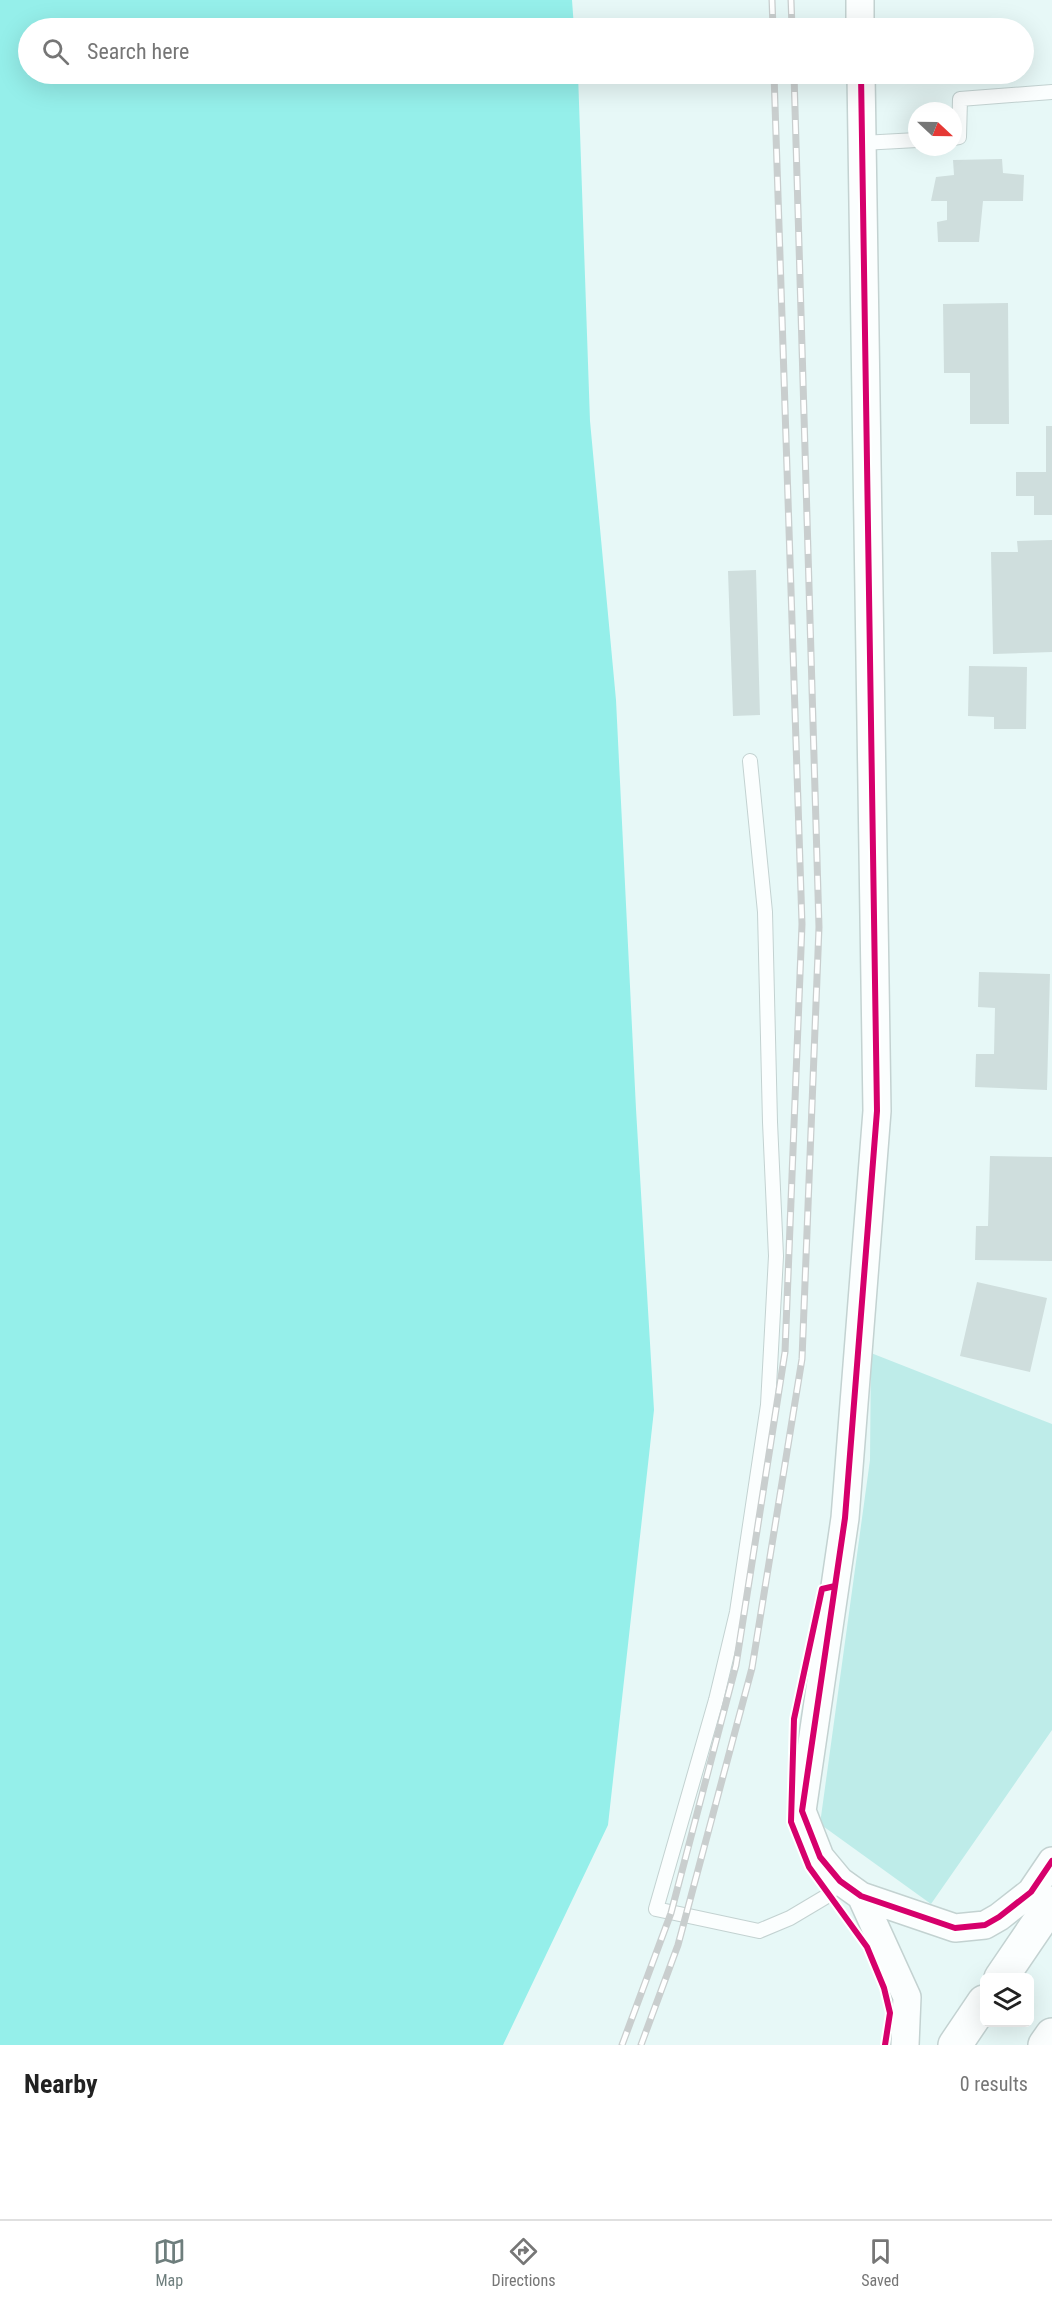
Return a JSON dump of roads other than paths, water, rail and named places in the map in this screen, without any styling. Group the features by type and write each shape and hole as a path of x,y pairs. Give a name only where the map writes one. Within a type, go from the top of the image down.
{"highway":[{"path":"1004,1973 1052,1904"},
{"path":"955,2045 980,2008"},
{"path":"1045,2045 1052,2035"}],"street":[{"path":"860,0 860,18"},
{"path":"861,84 877,1111 845,1518 802,1811 820,1857 851,1889 907,1997 904,2045"},
{"path":"851,1889 929,1921 955,1928 972,1927 999,1917 1023,1900 1052,1861"}],"lane":[{"path":"960,102 960,99 1052,92"},
{"path":"862,143 908,140"},
{"path":"750,761 765,912 776,1256 768,1405 737,1612 713,1712 656,1909 759,1931 790,1918 827,1896 851,1889"}],"water":[{"path":"0,0 572,0 573,18 18,18 18,84 578,84 590,421 616,700 636,1109 654,1410 608,1825 503,2045 0,2045"}],"railway":[{"path":"772,0 773,18"},
{"path":"791,0 792,18"},
{"path":"622,2045 671,1913 736,1665 785,1352 802,924 774,84"},
{"path":"641,2045 678,1945 752,1668 802,1359 819,927 794,84"}]}
